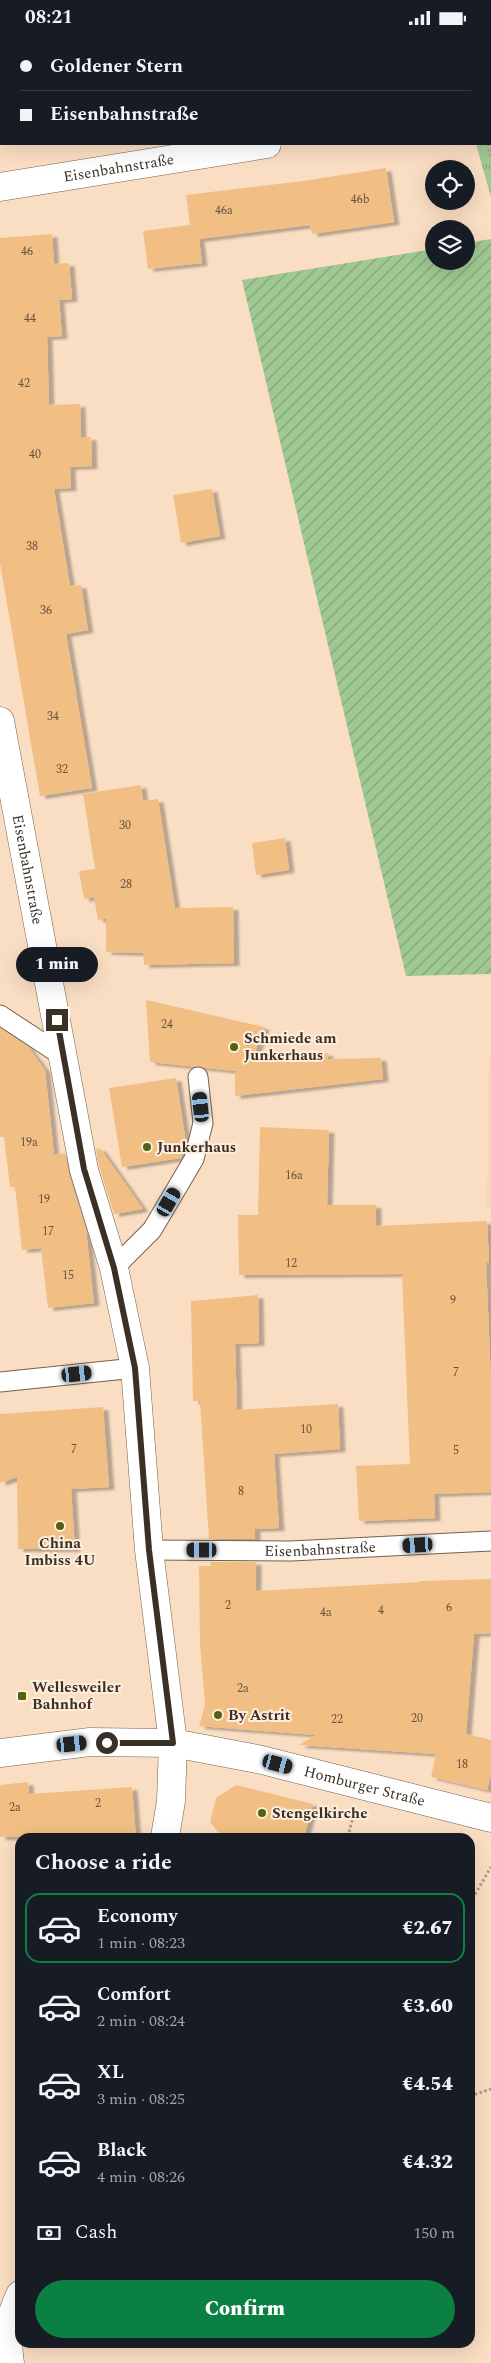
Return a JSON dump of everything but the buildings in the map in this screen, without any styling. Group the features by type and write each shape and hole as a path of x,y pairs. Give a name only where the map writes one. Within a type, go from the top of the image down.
{"street":[{"name":"Eisenbahnstraße","path":"0,187 261,145"},
{"name":"Eisenbahnstraße","path":"0,721 84,1169 114,1268 135,1368 149,1550 173,1743 171,1801 165,1833"},
{"name":"Homburger Straße","path":"0,1753 90,1742 173,1743 262,1760 491,1817"},
{"path":"10,2363 6,2341 11,2313 15,2305"}],"lane":[{"path":"0,1015 64,1057"},
{"path":"114,1268 152,1230 194,1159 203,1123 198,1077"},
{"path":"0,1382 135,1368"},
{"name":"Eisenbahnstraße","path":"149,1550 291,1551 491,1541"}],"path":[{"path":"475,1894 491,1867"},
{"path":"475,2094 491,2089"}],"shaded area":[{"path":"489,1056 491,1056 491,1207 487,1207"}],"green space":[{"path":"476,145 491,145 491,197"},
{"path":"491,239 491,974 406,976 242,280 425,250 425,270 475,270 475,242"}],"place":[{"name":"Schmiede am Junkerhaus","path":"234,1047"},
{"name":"Junkerhaus","path":"147,1147"},
{"name":"China Imbiss 4U","path":"60,1526"},
{"name":"Wellesweiler Bahnhof","path":"22,1696"},
{"name":"By Astrit","path":"218,1715"},
{"name":"Stengelkirche","path":"262,1813"}],"route":[{"path":"57,1020 84,1169 114,1268 135,1368 149,1550 173,1743 107,1743"}]}
